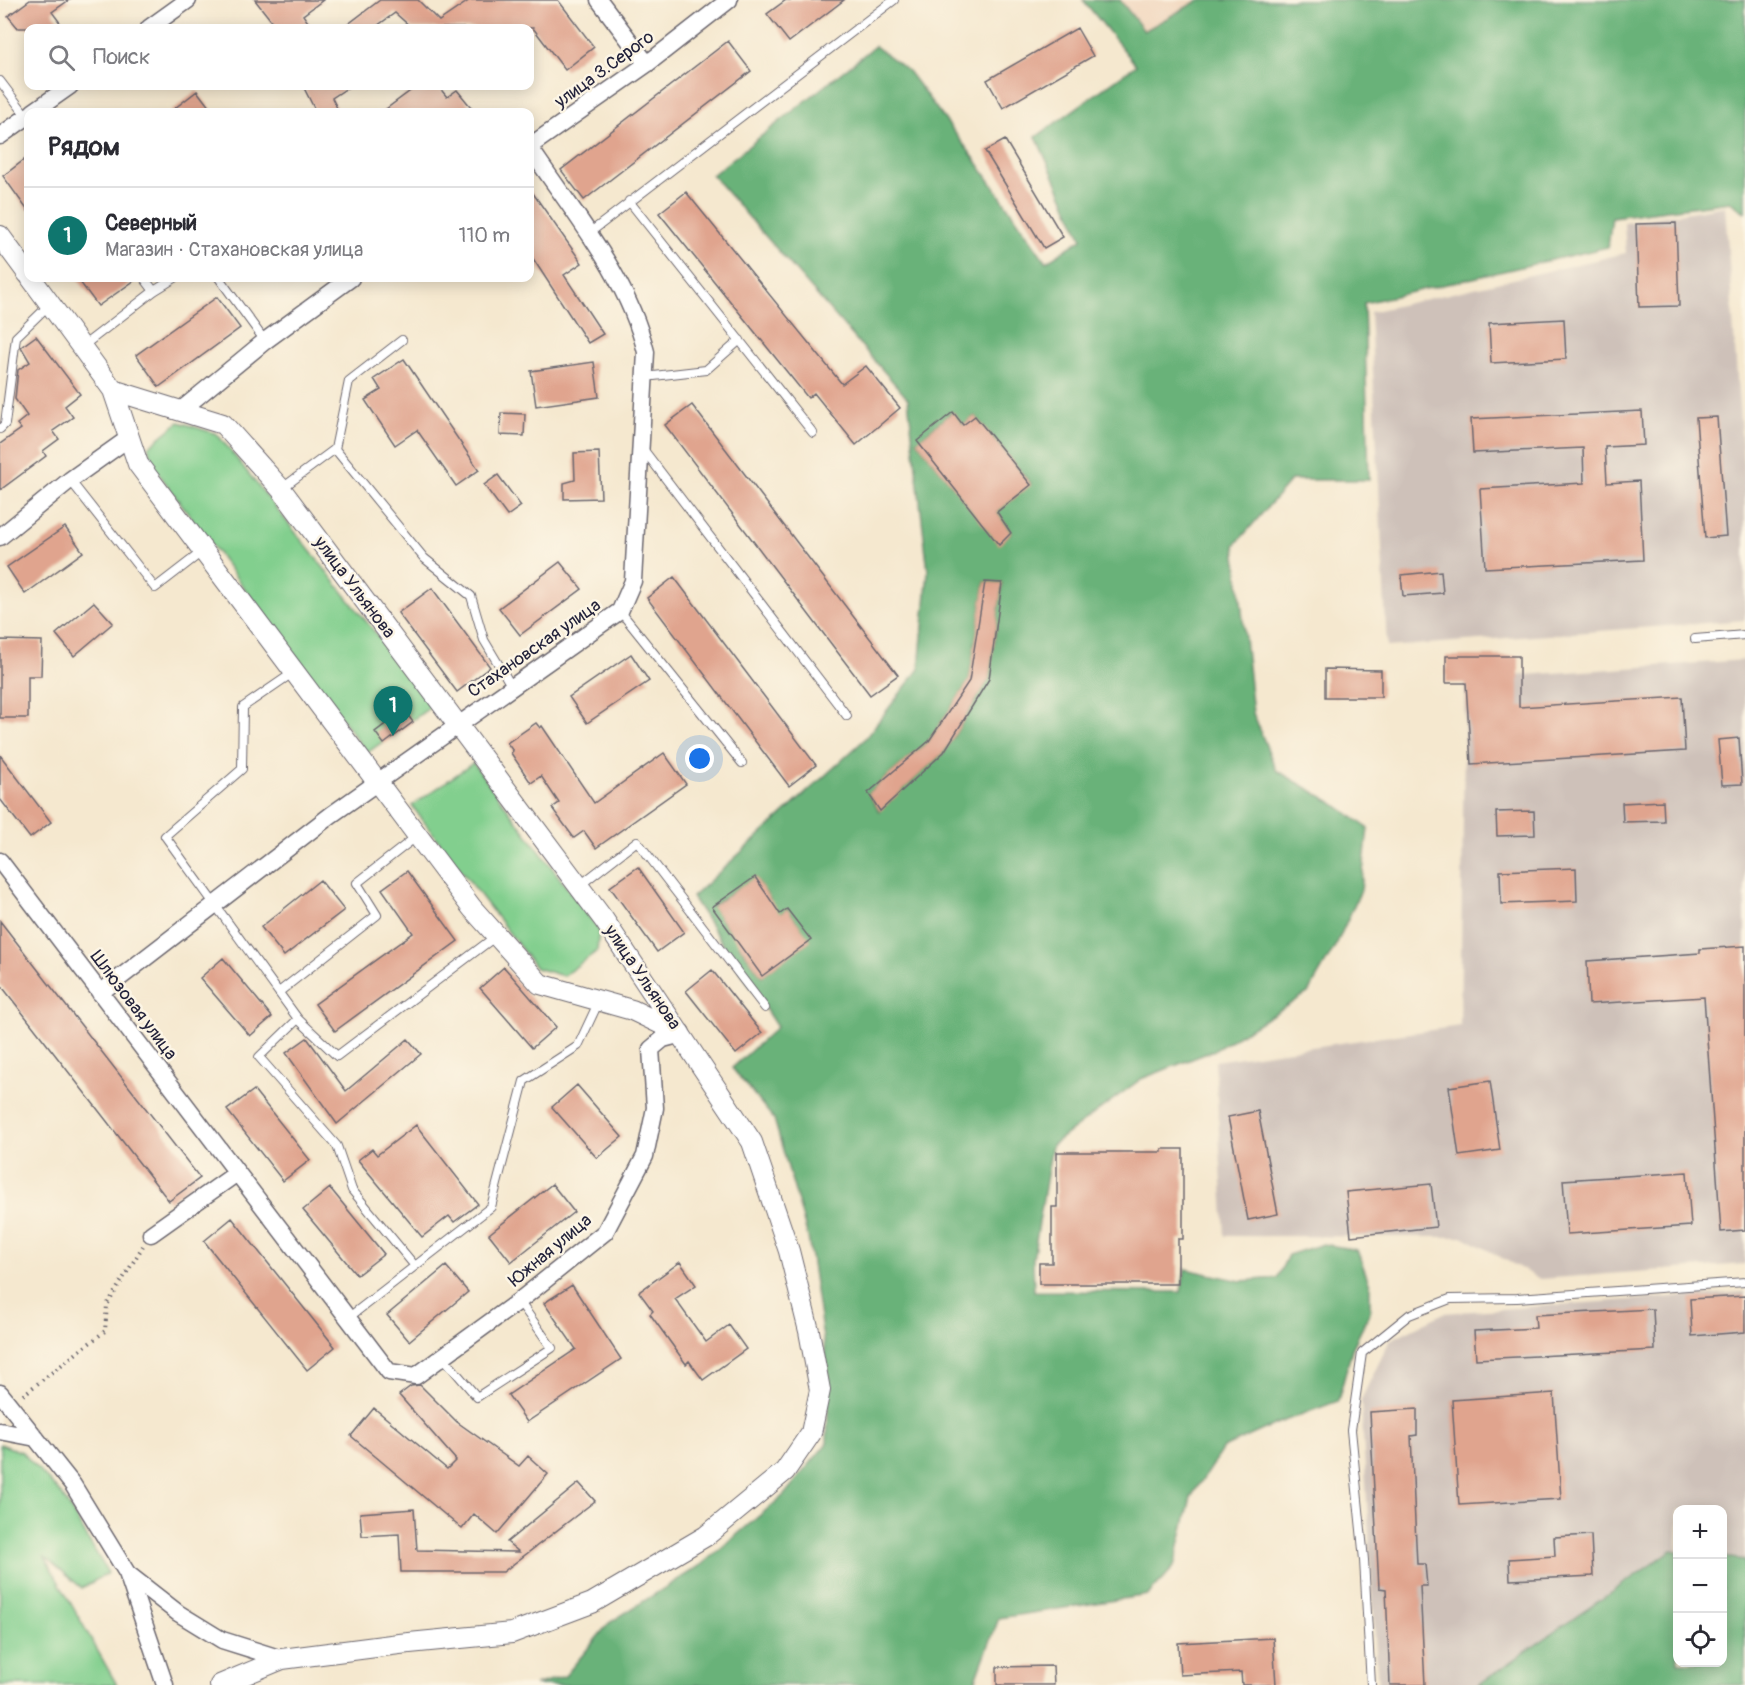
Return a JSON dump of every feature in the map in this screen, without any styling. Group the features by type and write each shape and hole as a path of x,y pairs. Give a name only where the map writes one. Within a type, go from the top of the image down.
{"street":[{"path":"155,24 189,0"},
{"path":"599,0 647,64"},
{"name":"улица З.Серого","path":"534,144 647,64 729,0"},
{"path":"40,108 65,90"},
{"path":"0,136 24,119"},
{"name":"Стахановская улица","path":"100,993 331,815 620,611 633,581 646,352 638,319 617,276 534,153"},
{"path":"0,236 24,269"},
{"name":"улица Ульянова","path":"34,282 113,390 138,464 472,908 540,984 632,1010 682,1034"},
{"path":"180,411 265,341 346,282"},
{"name":"улица Ульянова","path":"113,390 223,424 281,489 579,886 682,1034"},
{"path":"0,537 70,480 129,438"},
{"name":"Шлюзовая улица","path":"0,861 389,1372"},
{"path":"220,1685 282,1659 512,1633 592,1604 706,1536 785,1471 811,1433 820,1390 809,1331 789,1251 752,1142 682,1034"},
{"name":"Южная улица","path":"389,1372 416,1376 519,1301 605,1232 645,1156 655,1108 651,1049 663,1039 682,1034"},
{"path":"151,1234 237,1173"},
{"path":"5,1399 73,1485 128,1573 165,1685"},
{"path":"0,1431 36,1438"},
{"path":"128,1573 178,1613 222,1640 282,1659"}],"lane":[{"path":"588,234 894,0"},
{"path":"0,81 24,110"},
{"path":"629,201 813,433"},
{"path":"147,282 154,291"},
{"path":"83,346 169,282"},
{"path":"222,282 265,341"},
{"path":"0,429 5,424 16,337 51,304"},
{"path":"281,489 335,450 349,381 402,340"},
{"path":"645,377 706,370 740,340"},
{"path":"641,446 847,716"},
{"path":"335,450 423,558 471,596 484,640 512,687"},
{"path":"70,480 155,588 203,551"},
{"path":"620,611 742,763"},
{"path":"1695,639 1745,636"},
{"path":"294,671 243,707 242,769 165,836 297,1019 337,1056 497,935"},
{"path":"279,992 377,915 357,884 418,835"},
{"path":"579,886 637,841 765,1008"},
{"path":"348,1318 491,1207 524,1081 578,1046 599,1000"},
{"path":"297,1019 259,1057 337,1146 352,1190 415,1266"},
{"path":"1371,1685 1364,1560 1351,1430 1362,1353 1409,1315 1450,1299 1517,1298 1745,1282"},
{"path":"442,1356 477,1397 552,1348 519,1301"}],"path":[{"path":"5,1399 105,1331 107,1305 151,1234"}],"shaded area":[{"path":"1084,0 1296,0 1170,44"},
{"path":"1725,206 1745,490 1745,620 1387,647 1370,312 1626,253 1624,223"},
{"path":"1745,660 1745,1264 1540,1279 1464,1237 1225,1236 1215,1061 1460,1026 1465,679"},
{"path":"1745,1292 1745,1560 1727,1558 1727,1505 1673,1505 1673,1550 1478,1685 1378,1685 1361,1400 1390,1340 1444,1313"}],"green space":[{"path":"1083,0 1120,0 1144,31 1199,0 1745,0 1745,212 1730,202 1612,217 1608,247 1364,303 1369,480 1291,480 1235,545 1253,713 1276,770 1333,803 1368,828 1361,890 1337,943 1308,993 1215,1050 1141,1079 1052,1145 1033,1259 1034,1291 1181,1292 1185,1269 1241,1281 1277,1278 1288,1255 1323,1244 1357,1250 1370,1285 1370,1312 1352,1349 1338,1401 1276,1424 1223,1448 1191,1497 1174,1567 1148,1595 999,1618 974,1685 535,1685 565,1676 609,1623 701,1565 784,1495 827,1443 829,1378 808,1237 774,1119 732,1068 777,1027 692,897 864,740 919,669 928,571 908,399 712,175 875,46 908,71 974,158 1046,262 1082,239 1036,137 1136,65","holes":["952,412 963,425 975,416 1031,484 997,512 1011,533 999,544 917,441","985,582 1002,583 989,679 944,752 879,811 868,793 929,741 969,681","755,878 770,899 727,928 712,906","787,909 810,940 762,976 739,945"]},
{"path":"179,422 217,434 433,705 367,753 156,470 148,447"},
{"path":"473,763 599,930 597,951 563,976 536,968 412,806"},
{"path":"0,1444 22,1452 62,1495 108,1573 82,1588 44,1556 117,1685 0,1685"},
{"path":"1672,1550 1673,1667 1727,1667 1727,1558 1745,1560 1745,1685 1478,1685"}],"building":[{"path":"30,0 69,0 52,12 61,24 24,24 24,28 18,28 8,16"},
{"path":"255,0 323,0 303,15 309,24 274,24"},
{"path":"380,0 418,0 439,21 470,0 558,0 594,47 565,70 534,29 534,24 407,24 395,13 380,24 348,24"},
{"path":"786,0 844,0 789,42 767,14"},
{"path":"1077,28 1093,56 1003,108 987,80"},
{"path":"728,41 751,71 584,200 561,170"},
{"path":"305,90 344,90 332,98 337,108 314,108"},
{"path":"412,90 441,90 447,97 457,90 472,108 387,108"},
{"path":"197,91 210,108 175,108"},
{"path":"1005,140 1063,237 1044,248 985,151"},
{"path":"24,160 24,205 3,176"},
{"path":"686,192 842,384 866,366 900,408 856,445 814,393 808,398 659,213"},
{"path":"534,195 582,263 564,275 603,334 588,343 534,260"},
{"path":"1676,223 1679,306 1639,307 1636,224"},
{"path":"80,282 132,282 98,306"},
{"path":"217,297 240,328 159,387 136,355"},
{"path":"1564,319 1566,359 1491,363 1489,323"},
{"path":"36,336 80,394 65,406 73,417 53,431 59,439 43,451 46,456 0,490 0,444 21,429 17,424 27,416 15,399 18,370 30,362 21,347"},
{"path":"404,359 479,470 456,486 417,430 395,445 365,400 381,390 374,379"},
{"path":"594,362 599,397 536,406 531,371"},
{"path":"692,405 898,675 870,695 665,425"},
{"path":"1642,411 1644,445 1605,447 1607,483 1639,481 1643,560 1485,568 1480,489 1584,483 1583,448 1473,453 1471,419"},
{"path":"953,412 963,425 975,416 1031,485 997,512 1011,533 999,545 917,441"},
{"path":"501,413 525,414 524,436 500,435"},
{"path":"1717,417 1726,536 1705,538 1696,418"},
{"path":"599,452 601,498 564,499 564,483 575,480 574,453"},
{"path":"498,475 521,506 507,516 484,485"},
{"path":"65,527 83,552 25,594 7,567"},
{"path":"560,562 582,589 520,635 499,608"},
{"path":"1441,571 1443,593 1403,596 1401,575"},
{"path":"674,577 816,765 789,786 647,598"},
{"path":"985,582 1002,583 989,679 944,752 880,811 868,793 929,741 969,681"},
{"path":"432,588 490,667 457,692 398,613"},
{"path":"94,602 113,623 74,656 56,634"},
{"path":"0,640 42,641 41,676 28,676 28,718 0,718"},
{"path":"631,654 649,681 587,723 569,697"},
{"path":"1446,656 1519,656 1519,707 1682,697 1685,751 1471,764 1466,683 1446,683"},
{"path":"1325,669 1381,670 1381,697 1325,697"},
{"path":"404,710 413,722 384,744 375,732"},
{"path":"536,723 540,728 542,726 594,803 664,753 686,784 596,848 584,831 574,838 552,808 559,803 541,776 531,783 511,753 513,751 507,743"},
{"path":"1739,738 1742,784 1722,785 1718,740"},
{"path":"0,755 51,822 30,838 0,799"},
{"path":"1663,801 1664,821 1623,822 1622,803"},
{"path":"1534,811 1535,835 1497,836 1496,812"},
{"path":"638,867 684,932 657,952 610,887"},
{"path":"1576,868 1577,901 1501,904 1500,871"},
{"path":"407,871 458,941 335,1031 315,1004 413,933 382,889"},
{"path":"755,877 780,914 787,909 811,940 762,976 712,907"},
{"path":"320,880 344,910 284,956 261,927"},
{"path":"0,921 200,1178 169,1201 0,984"},
{"path":"1745,946 1745,1230 1721,1232 1704,997 1589,1004 1587,961 1700,953 1700,949"},
{"path":"223,958 272,1017 250,1036 200,978"},
{"path":"504,967 556,1027 532,1048 480,988"},
{"path":"712,970 762,1033 736,1054 686,991"},
{"path":"307,1038 346,1091 408,1039 421,1054 337,1124 286,1053"},
{"path":"1490,1081 1500,1150 1459,1156 1449,1087"},
{"path":"577,1085 622,1137 597,1158 552,1107"},
{"path":"254,1090 310,1160 283,1181 227,1110"},
{"path":"1258,1111 1278,1214 1248,1220 1228,1117"},
{"path":"416,1125 478,1204 454,1222 449,1216 422,1237 358,1160 372,1149 377,1155"},
{"path":"1162,1149 1183,1149 1183,1239 1178,1239 1178,1284 1039,1284 1039,1263 1052,1263 1052,1207 1057,1207 1057,1152 1162,1152"},
{"path":"1687,1172 1691,1226 1567,1234 1563,1180"},
{"path":"552,1184 574,1212 511,1262 489,1234"},
{"path":"1431,1184 1436,1227 1351,1236 1346,1192"},
{"path":"330,1188 384,1254 357,1275 303,1210"},
{"path":"232,1218 335,1347 307,1370 204,1241"},
{"path":"680,1262 696,1285 675,1299 706,1342 729,1325 746,1349 703,1380 689,1361 686,1364 650,1314 653,1311 639,1292"},
{"path":"446,1266 468,1292 409,1341 387,1315"},
{"path":"572,1285 621,1359 527,1422 508,1395 576,1349 544,1303"},
{"path":"1745,1296 1745,1332 1692,1336 1690,1299"},
{"path":"1653,1309 1655,1350 1476,1359 1474,1331 1536,1328 1535,1315"},
{"path":"420,1385 457,1422 519,1466 528,1456 548,1474 497,1534 474,1514 462,1529 351,1436 374,1408 447,1469 456,1460 399,1395 411,1386"},
{"path":"1554,1393 1561,1499 1459,1505 1452,1400"},
{"path":"1417,1409 1417,1435 1411,1436 1417,1564 1425,1564 1427,1586 1420,1586 1425,1685 1390,1685 1386,1589 1379,1588 1370,1412"},
{"path":"579,1483 595,1501 503,1572 401,1572 399,1534 362,1536 360,1513 414,1509 417,1550 519,1552 507,1542"},
{"path":"1591,1535 1593,1576 1510,1580 1509,1559 1555,1556 1554,1537"},
{"path":"1273,1638 1276,1685 1242,1685 1241,1672 1180,1675 1178,1643"},
{"path":"1053,1666 1054,1685 997,1685 997,1667"}],"place":[{"name":"Северный","path":"393,736"}]}
